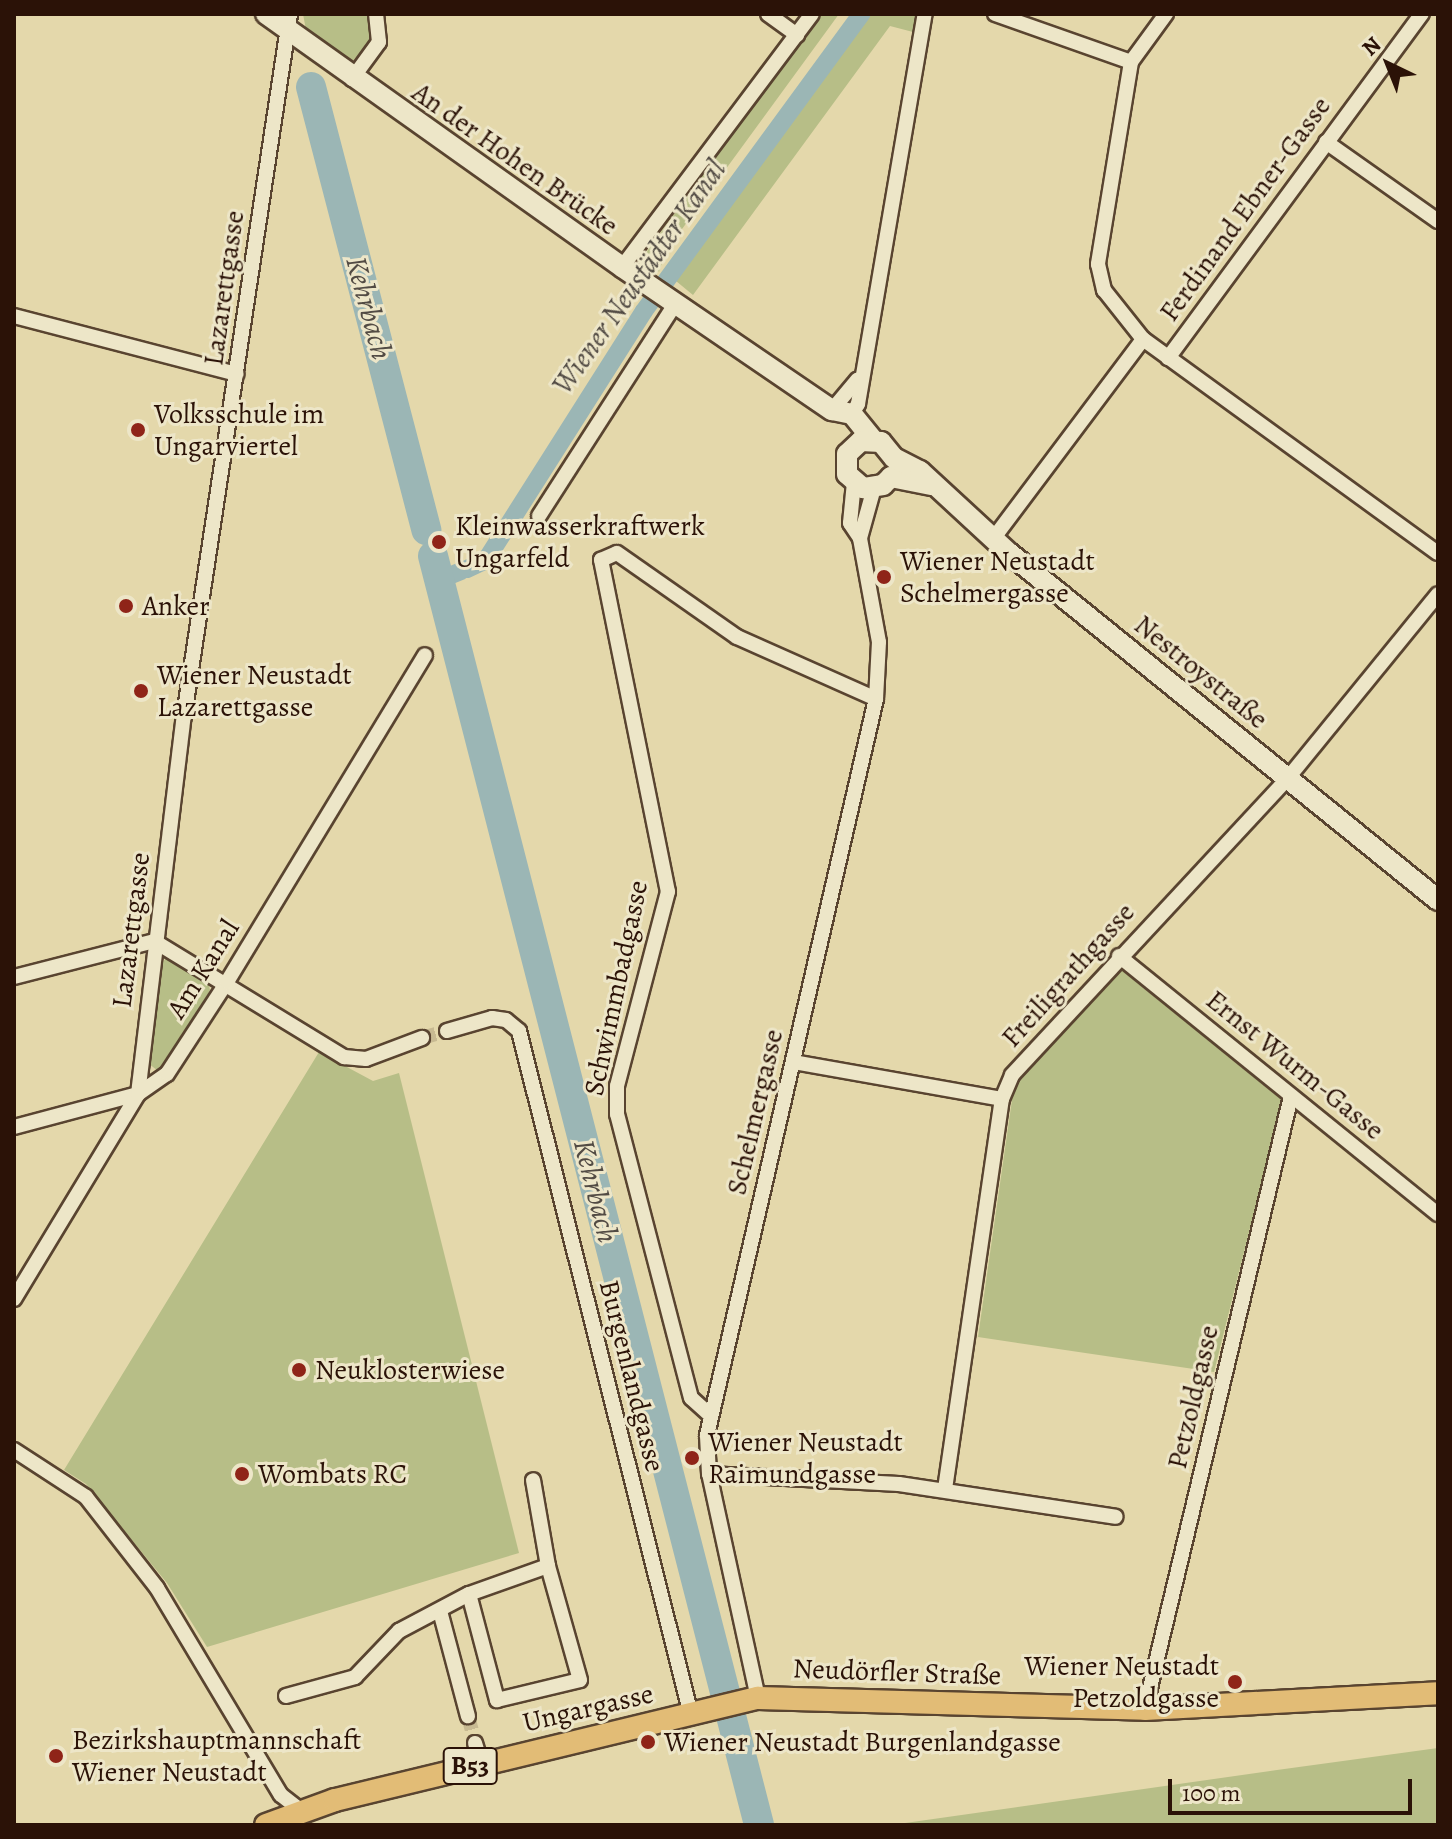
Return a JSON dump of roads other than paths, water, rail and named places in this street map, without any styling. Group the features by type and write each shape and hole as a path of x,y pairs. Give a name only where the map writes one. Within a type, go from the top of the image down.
{"main road":[{"name":"Neudörfler Straße","path":"738,1702 1145,1709 1437,1689"},
{"name":"Ungargasse","path":"266,1825 300,1810 478,1753 691,1715 738,1702"}],"street":[{"name":"An der Hohen Brücke","path":"266,14 289,23 352,79 628,271 842,412 863,443"},
{"path":"352,79 379,42 376,14"},
{"path":"768,14 797,35"},
{"path":"628,271 812,14"},
{"path":"842,412 858,379 925,14"},
{"path":"995,14 1131,62"},
{"path":"1166,14 1131,62 1098,264 1104,290 1143,339 1438,553"},
{"name":"Ferdinand Ebner-Gasse","path":"1168,358 1422,14"},
{"name":"Lazarettgasse","path":"138,1094 154,941 289,23"},
{"path":"1326,142 1438,221"},
{"path":"539,516 674,302"},
{"path":"14,316 237,374"},
{"name":"Ferdinand Ebner-Gasse","path":"993,539 1143,339"},
{"path":"854,482 845,464 863,443"},
{"name":"Nestroystraße","path":"863,443 889,448 886,474"},
{"name":"Nestroystraße","path":"854,482 886,474 920,471 931,485 993,539 1438,900"},
{"name":"Schelmergasse","path":"860,538 886,474"},
{"name":"Schelmergasse","path":"738,1702 709,1474 710,1415 876,699 879,642 860,538 850,523 854,482"},
{"name":"Schwimmbadgasse","path":"710,1415 691,1398 617,1114 617,1086 668,892 601,560 617,553 737,637 876,699"},
{"name":"Freiligrathgasse","path":"945,1489 1002,1099 1012,1075 1119,956 1288,778 1438,594"},
{"name":"Am Kanal","path":"14,1299 138,1094 167,1074 227,982 425,655"},
{"path":"14,977 154,941 227,982 344,1057 366,1059 422,1038"},
{"name":"Ernst Wurm-Gasse","path":"1119,956 1438,1214"},
{"name":"Burgenlandgasse","path":"447,1031 492,1018 506,1020 519,1031 691,1715"},
{"path":"794,1062 1002,1099"},
{"path":"14,1127 138,1094"},
{"name":"Petzoldgasse","path":"1145,1709 1291,1096"},
{"path":"14,1450 74,1487 95,1509 157,1588 281,1795 300,1810"},
{"path":"709,1474 945,1489 1116,1517"},
{"path":"286,1696 355,1677 399,1631 469,1594 548,1566 533,1480"},
{"name":"Ungargasse","path":"469,1594 497,1700 580,1680 548,1566"},
{"path":"440,1611 468,1716"}],"waterway":[{"name":"Wiener Neustädter Kanal","path":"467,569 486,560 644,311 861,14"},
{"name":"Kehrbach","path":"311,87 426,530"},
{"name":"Kehrbach","path":"433,556 759,1825"},
{"name":"Wiener Neustädter Kanal","path":"439,580 461,571"}],"tunnel":[{"path":"422,1038 447,1031"},
{"path":"468,1716 475,1743"}],"place":[{"name":"Volksschule im Ungarviertel","path":"138,430"},
{"name":"Kleinwasserkraftwerk Ungarfeld","path":"439,542"},
{"name":"Wiener Neustadt Schelmergasse","path":"884,577"},
{"name":"Anker","path":"126,606"},
{"name":"Wiener Neustadt Lazarettgasse","path":"141,691"},
{"name":"Neuklosterwiese","path":"299,1370"},
{"name":"Wiener Neustadt Raimundgasse","path":"692,1458"},
{"name":"Wombats RC","path":"242,1474"},
{"name":"Wiener Neustadt Petzoldgasse","path":"1235,1682"},
{"name":"Wiener Neustadt Burgenlandgasse","path":"648,1742"},
{"name":"Bezirkshauptmannschaft Wiener Neustadt","path":"56,1756"}]}
